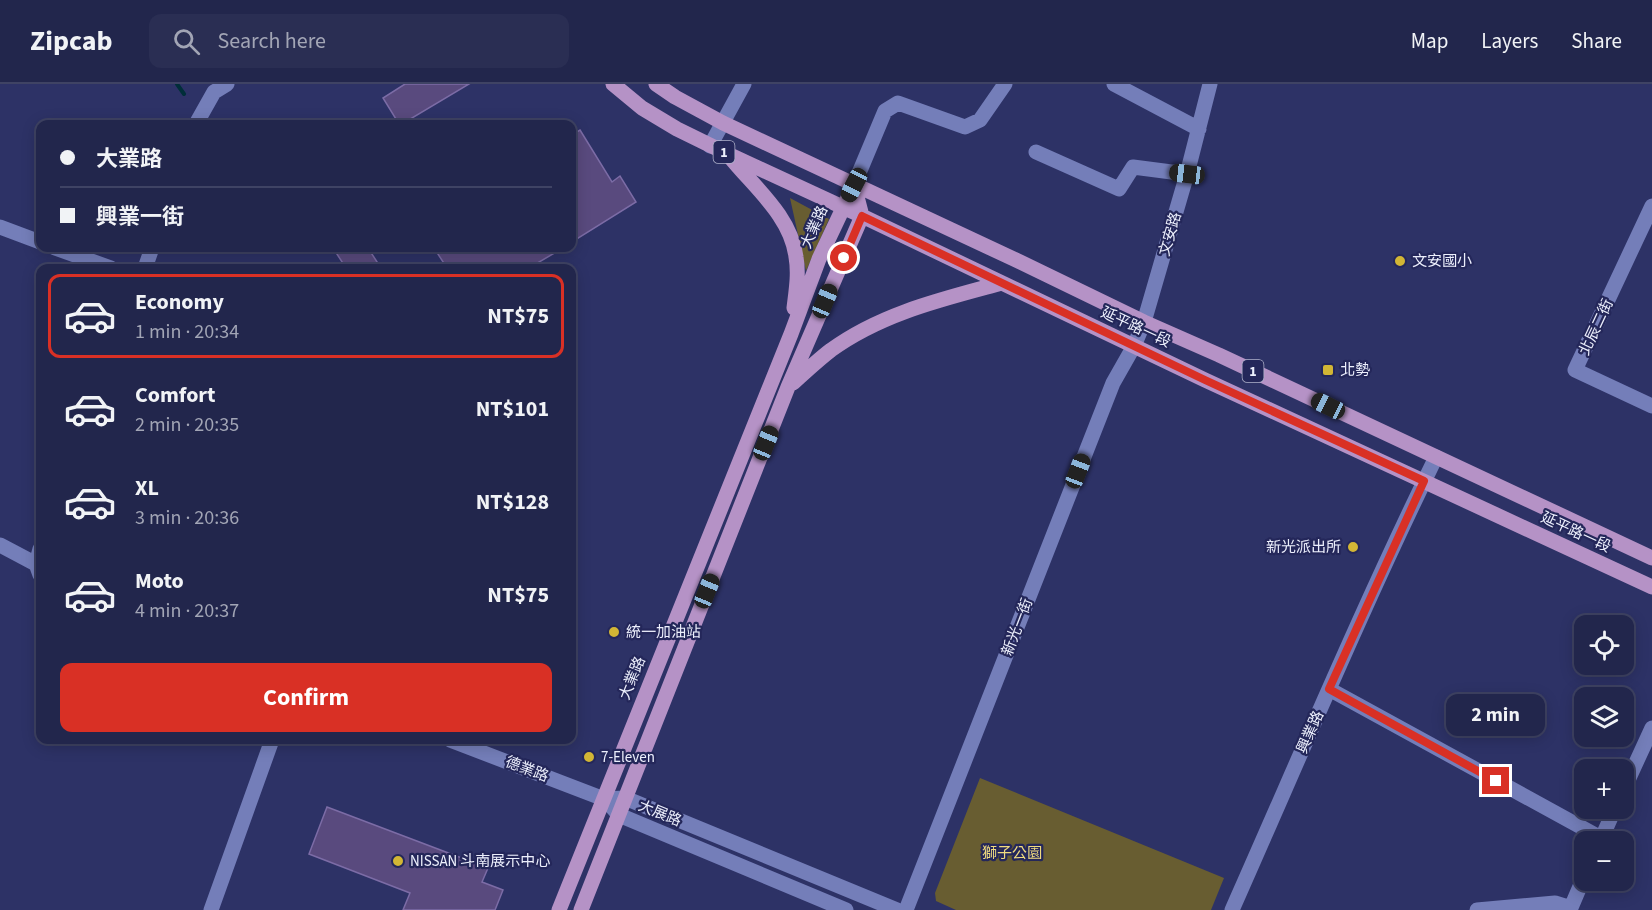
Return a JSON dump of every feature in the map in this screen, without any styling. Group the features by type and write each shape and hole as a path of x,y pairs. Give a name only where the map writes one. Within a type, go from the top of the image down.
{"main road":[{"name":"延平路一段","path":"613,84 642,108 710,146 1652,586"},
{"name":"延平路一段","path":"656,84 723,123 1652,558"},
{"path":"728,154 770,202 789,231 796,255 798,277 791,334"},
{"name":"大業路","path":"560,910 819,259 854,185"},
{"path":"581,910 788,387 862,216 854,185"},
{"path":"788,387 832,349 879,322 923,305 1002,282"},
{"path":"735,474 751,480"},
{"path":"654,674 672,680"}],"street":[{"path":"198,120 214,92 227,84"},
{"path":"710,146 744,84"},
{"path":"854,185 885,111 898,103 964,127 980,120 1005,84"},
{"path":"1114,84 1199,129"},
{"name":"文安路","path":"1134,346 1144,322 1187,174 1210,84"},
{"path":"1036,152 1119,189 1133,167 1187,174"},
{"name":"北辰二街","path":"1652,208 1575,370 1652,406"},
{"path":"0,227 36,240"},
{"path":"66,252 100,264"},
{"name":"新光一街","path":"906,910 1113,383 1134,346"},
{"name":"興業路","path":"1232,910 1329,689 1436,457"},
{"path":"0,545 36,568"},
{"path":"1329,689 1584,831"},
{"path":"1634,767 1652,728"},
{"path":"211,910 271,744"},
{"name":"德業路","path":"460,744 604,799"},
{"name":"大展路","path":"604,799 625,798 897,910"},
{"name":"大展路","path":"604,799 619,815 846,910"},
{"path":"1477,910 1555,903 1571,909 1578,891"}],"green space":[{"path":"790,198 829,219 806,271"},
{"name":"獅子公園","path":"980,778 1224,878 1211,910 956,910 936,901 935,893"}],"building":[{"path":"405,84 469,84 409,120 397,120 383,98"},
{"path":"580,130 612,182 620,176 636,202 576,240 576,132"},
{"path":"336,252 371,252 378,264 343,264"},
{"path":"437,252 556,252 536,264 444,264"},
{"name":"NISSAN 斗南展示中心","path":"327,807 488,868 482,882 503,890 495,910 403,910 410,893 309,854"}],"waterway":[{"path":"177,84 184,94"}],"place":[{"name":"文安國小","path":"1400,261"},
{"name":"北勢","path":"1328,370"},
{"name":"新光派出所","path":"1353,547"},
{"name":"統一加油站","path":"614,632"},
{"name":"7-Eleven","path":"589,757"},
{"name":"NISSAN 斗南展示中心","path":"398,861"}],"route":[{"path":"844,258 862,216 1205,380 1424,481 1329,689 1496,781"}]}
